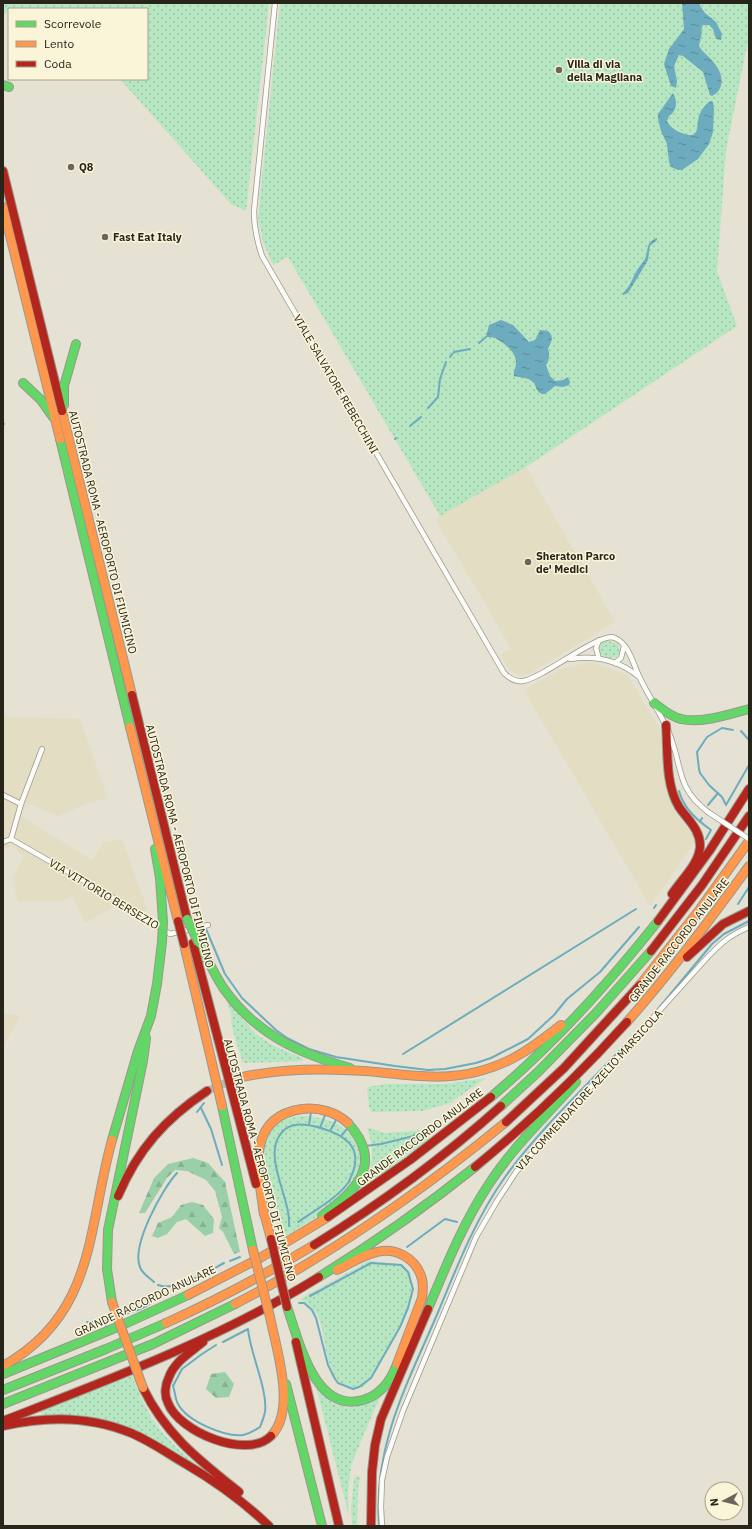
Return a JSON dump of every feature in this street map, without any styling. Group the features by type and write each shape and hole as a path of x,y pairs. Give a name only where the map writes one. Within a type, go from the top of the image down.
{"highway":[{"name":"AUTOSTRADA ROMA - AEROPORTO DI FIUMICINO","path":"3,171 187,920 210,1050 253,1250 322,1526"},
{"name":"AUTOSTRADA ROMA - AEROPORTO DI FIUMICINO","path":"3,206 178,921 192,944 264,1214 339,1526"},
{"path":"66,425 64,391 76,344"},
{"path":"23,383 41,400 56,421"},
{"path":"654,703 668,713 685,720 701,719 749,709"},
{"path":"652,928 673,892 695,859 700,846 697,831 681,810 674,793 671,779 666,725"},
{"name":"GRANDE RACCORDO ANULARE","path":"3,1374 146,1314 233,1273 348,1205 403,1166 466,1117 514,1078 601,988 652,928 700,864 749,789"},
{"path":"147,791 160,878 163,922 162,942 156,989 147,1027 143,1061 108,1230 107,1269 112,1302 143,1388 155,1412 187,1450 250,1501 270,1526"},
{"name":"GRANDE RACCORDO ANULARE","path":"3,1390 84,1359 148,1332 219,1298 270,1271 330,1236 428,1167 475,1130 520,1090 564,1048 606,1004 659,942 693,899 749,816"},
{"name":"GRANDE RACCORDO ANULARE","path":"3,1404 151,1345 239,1303 335,1248 396,1208 484,1139 533,1098 598,1032 674,945 718,886 749,840"},
{"name":"GRANDE RACCORDO ANULARE","path":"3,1420 129,1372 216,1332 312,1281 401,1224 494,1151 582,1071 669,974 749,866"},
{"path":"669,974 716,930 730,920 749,911"},
{"path":"192,944 231,999 246,1015 276,1040 309,1056 364,1071"},
{"path":"238,1078 260,1072 284,1070 364,1071 429,1077 462,1075 480,1071 522,1054 562,1025 601,988"},
{"path":"3,1366 28,1351 45,1336 60,1316 74,1290 86,1254 113,1136 138,1050 147,1027"},
{"path":"371,1526 371,1473 376,1438 381,1419 390,1395 461,1233 478,1200 507,1160 581,1076 603,1048"},
{"path":"108,1230 120,1191 144,1146 176,1113 207,1091"},
{"path":"264,1214 260,1182 259,1154 261,1140 270,1124 283,1114 303,1109 314,1109 329,1112 344,1120 358,1136 364,1151 365,1167 361,1178 351,1192 343,1199 284,1244"},
{"path":"287,1307 312,1370 325,1391 337,1399 353,1402 368,1399 382,1390 392,1374 421,1304 424,1292 418,1268 401,1254 381,1251 312,1281"},
{"path":"216,1332 184,1357 172,1371 166,1386 168,1402 173,1413 180,1420 203,1434 231,1445 242,1446 256,1444 266,1440 275,1432 280,1423 283,1409 282,1383 270,1317"},
{"path":"3,1426 33,1419 55,1418 96,1422 126,1432 155,1446 230,1491 270,1526"}],"street":[{"name":"VIALE SALVATORE REBECCHINI","path":"275,3 254,211 256,235 262,256 504,672 515,680 525,680 567,660 600,640"},
{"path":"599,659 596,648 600,640 614,638 624,646 621,658 615,663"},
{"name":"VIALE SALVATORE REBECCHINI","path":"624,646 639,677 666,725 674,746 685,787 695,801 708,812 749,840"},
{"name":"VIALE SALVATORE REBECCHINI","path":"567,660 588,657 599,659 624,666 639,677"},
{"path":"3,842 11,839 21,804 42,748"},
{"path":"3,795 21,804"},
{"name":"VIA VITTORIO BERSEZIO","path":"11,839 119,901 170,934 208,925"},
{"name":"VIA COMMENDATORE AZELIO MARSICOLA","path":"382,1526 380,1507 382,1480 387,1457 403,1411 476,1237 496,1201 516,1172 543,1140 704,961 722,942 733,934 749,927"}],"shaded area":[{"path":"526,467 615,622 529,674 522,675 515,674 500,655 511,648 435,519"},
{"path":"592,662 627,675 659,727 669,793 673,805 696,841 650,906 524,690 563,668"},
{"path":"3,717 80,719 108,799 91,802 58,816 28,803 21,816 92,860 104,842 122,839 147,909 141,912 123,901 85,923 72,896 62,901 18,902 12,878 24,857 12,846 3,850"},
{"path":"3,1013 20,1016 3,1047"}],"green space":[{"path":"3,3 269,3 246,211 231,204 121,80 148,80 148,8 8,8 8,12 3,15"},
{"path":"280,3 749,3 749,36 726,150 717,271 737,326 526,467 440,516 288,257 273,265 263,242 258,217"},
{"path":"605,641 618,644 620,652 616,657 610,658 599,652 600,645"},
{"path":"226,1000 256,1034 274,1046 302,1058 303,1061 243,1063 232,1028 231,1013"},
{"path":"486,1078 450,1103 422,1111 372,1112 369,1107 367,1087 386,1084 446,1084"},
{"path":"301,1116 315,1117 330,1121 349,1132 360,1155 359,1170 352,1184 341,1197 312,1220 283,1238 265,1161 265,1140 269,1132 276,1125 286,1119"},
{"path":"367,1127 385,1133 424,1130 430,1138 358,1191 367,1175 372,1160 372,1146"},
{"path":"193,1158 208,1163 225,1182 240,1252 234,1254 223,1232 219,1228 222,1217 215,1191 206,1180 187,1171 175,1170 167,1178 145,1213 139,1213 154,1178 168,1164"},
{"path":"192,1202 203,1205 214,1219 213,1233 205,1236 186,1219 177,1222 167,1234 158,1238 152,1236 158,1223 172,1217 181,1205"},
{"path":"369,1261 402,1264 410,1272 413,1288 405,1316 369,1381 364,1387 350,1387 341,1383 334,1374 329,1364 318,1316 312,1308 300,1299"},
{"path":"225,1372 234,1384 229,1397 216,1398 206,1389 211,1374"},
{"path":"132,1376 147,1409 159,1429 184,1454 220,1483 150,1442 73,1417 42,1415 41,1411"},
{"path":"316,1386 332,1403 349,1408 371,1403 382,1392 351,1465 348,1493 349,1516"},
{"path":"357,1476 360,1478 358,1489 357,1526 352,1526 351,1509 354,1479"}],"water":[{"path":"682,3 700,3 700,6 705,13 716,22 722,34 721,40 716,39 713,29 709,25 703,25 701,30 702,32 699,46 717,67 722,81 719,89 712,96 710,95 703,72 683,56 679,55 674,66 677,81 676,88 671,86 664,64 669,49 684,29"},
{"path":"673,93 676,99 676,106 667,121 671,127 680,132 688,135 694,134 696,132 699,116 704,107 711,101 713,102 714,109 713,132 709,144 698,159 682,170 671,167 667,144 661,131 658,119 658,114"},
{"path":"657,238 657,240 650,246 648,260 628,293 623,295 645,259 649,244"},
{"path":"501,320 513,325 529,342 535,340 540,330 548,331 552,338 548,349 549,357 546,365 550,376 555,381 563,380 568,377 570,382 569,385 563,387 555,386 545,394 542,394 538,391 531,380 514,376 516,363 512,351 495,338 486,337 489,325"}],"waterway":[{"path":"479,343 486,337"},
{"path":"450,357 454,352 470,349"},
{"path":"428,408 438,397 440,379 446,362"},
{"path":"410,426 421,417"},
{"path":"733,730 722,728 707,737 697,752 700,773 709,785 722,797 726,805 749,765"},
{"path":"741,731 749,740"},
{"path":"679,791 684,803 692,814 711,830 706,839"},
{"path":"708,805 718,793"},
{"path":"700,822 702,818"},
{"path":"738,904 749,887"},
{"path":"403,1054 636,909"},
{"path":"658,1009 712,944 724,934 749,921"},
{"path":"206,929 225,974 242,998 276,1030 287,1038 309,1049 336,1057 428,1070 445,1069 476,1063 491,1058 528,1039 554,1015 567,999 600,972 639,927"},
{"path":"379,1526 381,1468 395,1415 476,1225 505,1177 532,1142 625,1045"},
{"path":"197,1112 204,1103"},
{"path":"201,1108 211,1129 222,1165"},
{"path":"309,1125 311,1112"},
{"path":"320,1128 325,1115"},
{"path":"330,1131 336,1120"},
{"path":"289,1226 287,1206 275,1163 276,1143 284,1130 301,1124 321,1128 344,1138 353,1148 355,1163 349,1181 343,1189 331,1200 298,1222"},
{"path":"341,1136 347,1129"},
{"path":"365,1146 381,1144 426,1133"},
{"path":"154,1282 144,1274 140,1267 138,1258 140,1246 144,1232 156,1204 177,1173"},
{"path":"407,1247 445,1219 457,1222"},
{"path":"230,1261 240,1257"},
{"path":"158,1285 173,1286 192,1280 224,1263"},
{"path":"299,1303 304,1303 312,1310 316,1318 328,1365 335,1379 338,1383 353,1389 359,1387 371,1378 400,1327 408,1308 413,1289 408,1272 401,1265 371,1263 310,1296"},
{"path":"121,1315 145,1307 153,1301 155,1297"},
{"path":"87,1322 111,1320"},
{"path":"104,1321 106,1327"},
{"path":"216,1345 182,1369 173,1386 177,1402 189,1416 207,1427 216,1431 235,1435 247,1434 260,1427 265,1412 264,1393 249,1339 248,1329 223,1342"}],"tunnel":[{"path":"207,1091 235,1079"}],"traffic: fast":[{"path":"3,85 9,87"},
{"path":"64,405 64,386 76,344"},
{"path":"23,383 41,400 53,417"},
{"path":"60,439 130,727"},
{"path":"654,703 674,716 689,720 715,718 749,709"},
{"path":"155,849 160,878 163,922"},
{"path":"187,919 199,943"},
{"path":"491,1097 558,1035 600,991 658,921"},
{"path":"162,942 163,922"},
{"path":"112,1140 138,1051 151,1016 157,984 162,942"},
{"path":"199,943 224,989 236,1005 264,1030 280,1040 313,1056 350,1068"},
{"path":"501,1106 538,1072 596,1013 651,951"},
{"path":"112,1302 107,1269 108,1230 143,1061 146,1038"},
{"path":"428,1309 463,1229 498,1170 519,1144 576,1082"},
{"path":"222,1106 253,1250"},
{"path":"322,1216 346,1196 362,1175 365,1164 364,1151 359,1138 348,1123"},
{"path":"319,1277 399,1224 475,1167"},
{"path":"3,1374 120,1326 188,1295"},
{"path":"3,1404 153,1344 235,1304"},
{"path":"287,1307 303,1355 311,1371 321,1385 332,1396 346,1401 363,1400 369,1398 380,1391 392,1376 397,1364"},
{"path":"3,1390 106,1349 166,1323"},
{"path":"286,1384 322,1526"}],"traffic: slow":[{"path":"3,207 60,439"},
{"path":"62,411 132,695"},
{"path":"130,727 178,921"},
{"path":"640,985 700,909 749,841"},
{"path":"627,1022 690,946 749,866"},
{"path":"184,944 222,1106"},
{"path":"238,1078 270,1072 317,1069 437,1077 466,1074 492,1067 513,1058 561,1025"},
{"path":"264,1214 259,1181 259,1149 263,1135 271,1123 284,1114 302,1109 327,1111 333,1113 348,1123"},
{"path":"235,1304 271,1285 341,1243 442,1173 506,1122"},
{"path":"3,1366 33,1345 56,1321 72,1295 83,1267 91,1237 112,1140"},
{"path":"263,1209 271,1239"},
{"path":"188,1295 260,1258 328,1217"},
{"path":"166,1323 241,1286 314,1245"},
{"path":"253,1250 270,1317"},
{"path":"337,1270 366,1255 384,1251 391,1251 404,1255 418,1270 423,1281 422,1298 397,1364"},
{"path":"112,1302 143,1388"},
{"path":"270,1317 280,1361 284,1395 283,1411 279,1425 271,1436"}],"traffic: jam":[{"path":"3,171 62,411"},
{"path":"132,695 187,919"},
{"path":"666,725 668,767 671,788 679,807 693,825 700,841 699,853 693,866 672,894"},
{"path":"658,921 710,850 749,789"},
{"path":"651,951 702,885 749,816"},
{"path":"687,957 723,924 749,911"},
{"path":"178,921 184,944"},
{"path":"193,943 256,1184"},
{"path":"506,1122 564,1068 640,985"},
{"path":"475,1167 554,1098 627,1022"},
{"path":"118,1196 134,1164 154,1136 178,1113 207,1091"},
{"path":"328,1217 410,1160 491,1097"},
{"path":"314,1245 410,1180 457,1144 501,1106"},
{"path":"271,1239 287,1307"},
{"path":"3,1421 165,1356 282,1299 319,1277"},
{"path":"371,1526 372,1472 375,1445 381,1419 428,1309"},
{"path":"203,1342 175,1366 168,1380 166,1397 175,1414 185,1424 199,1433 231,1444 246,1445 260,1443 271,1436"},
{"path":"296,1342 339,1526"},
{"path":"143,1388 152,1405 173,1433 210,1469 239,1492"},
{"path":"3,1426 35,1420 68,1419 100,1423 131,1433 158,1447 218,1484 269,1526"}],"place":[{"name":"Villa di via della Magliana","path":"559,70"},
{"name":"Q8","path":"71,167"},
{"name":"Fast Eat Italy","path":"105,237"},
{"name":"Sheraton Parco de' Medici","path":"528,562"}]}
